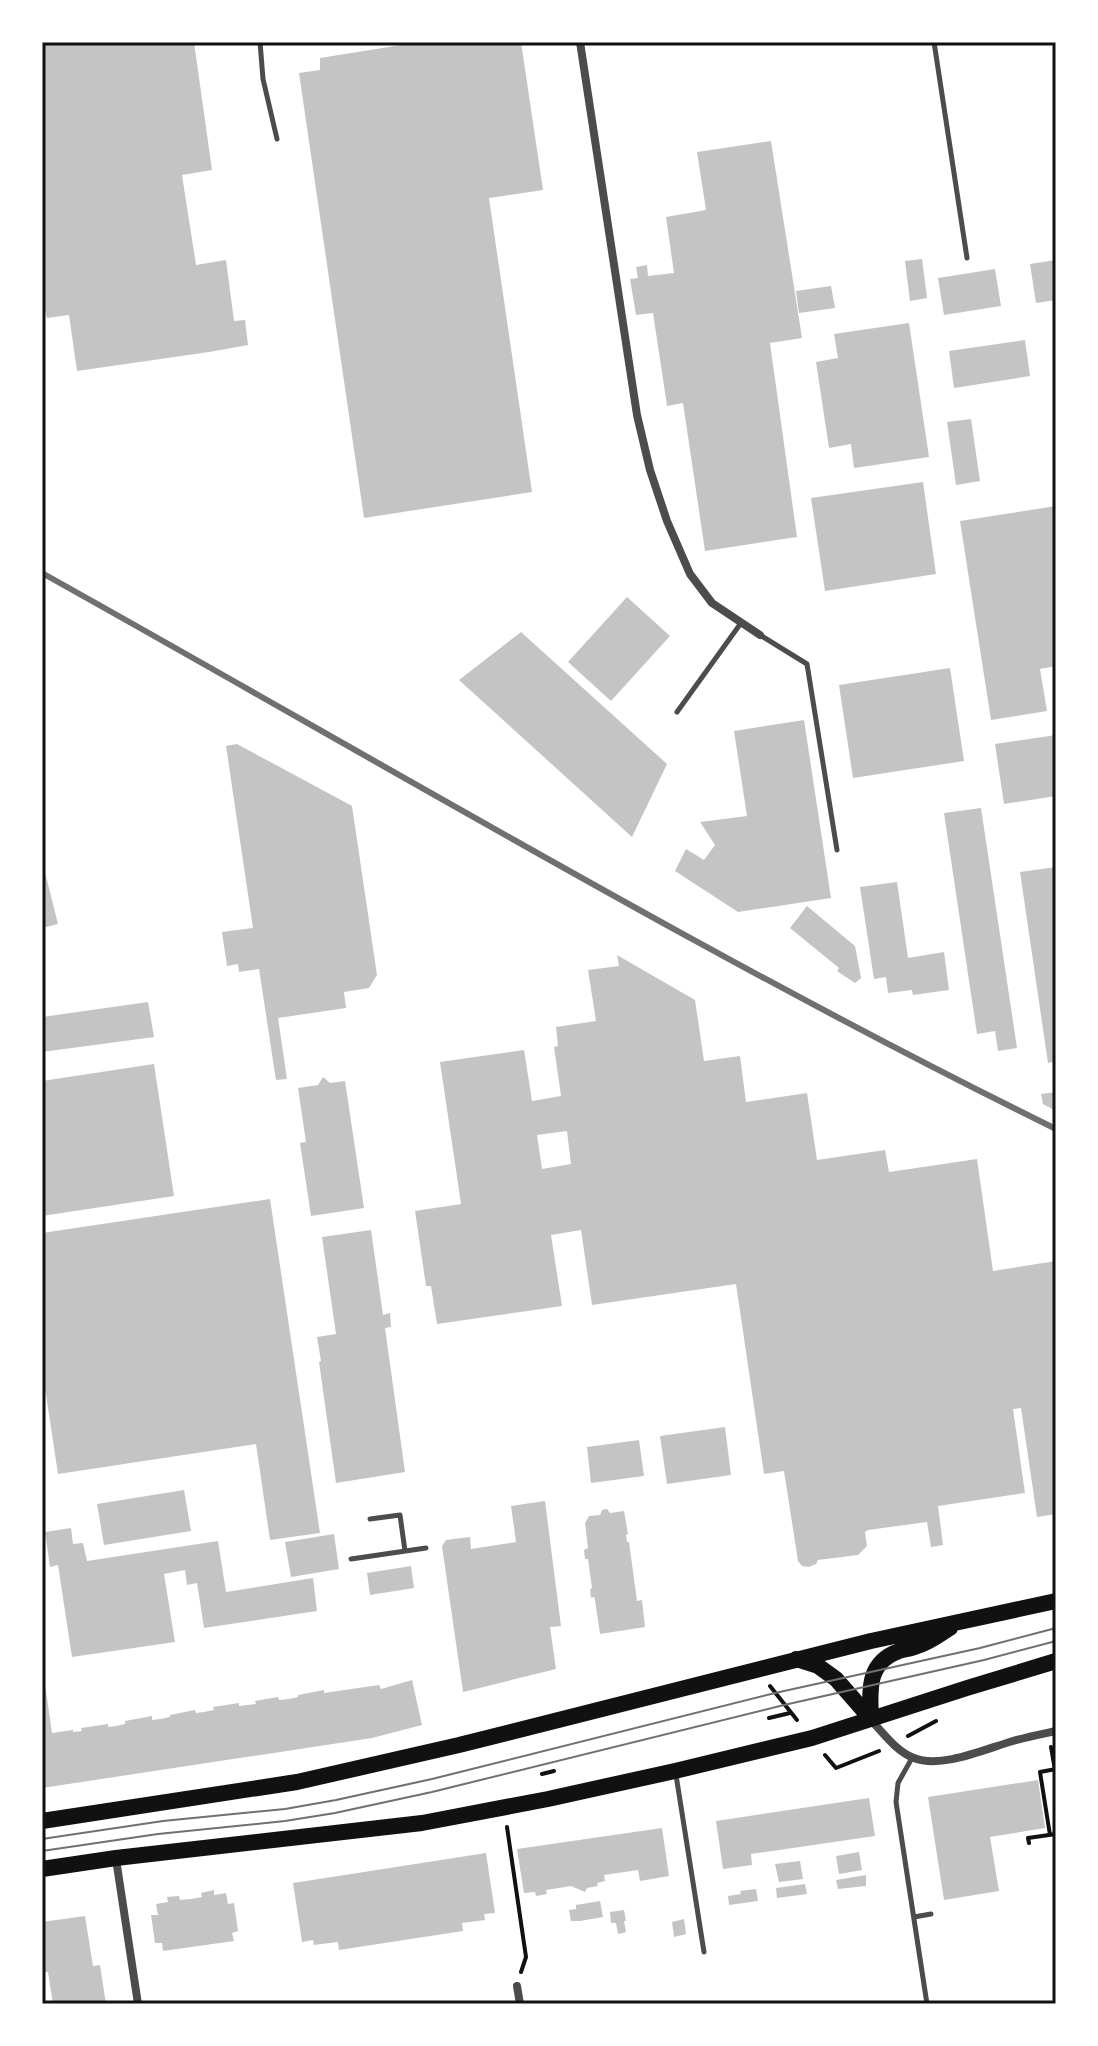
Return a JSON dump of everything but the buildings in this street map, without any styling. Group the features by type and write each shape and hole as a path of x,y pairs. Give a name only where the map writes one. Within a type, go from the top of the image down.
{"main road":[{"path":"42,1821 297,1782 459,1745 795,1659 1056,1601"},
{"path":"871,1719 870,1685 874,1671 884,1659 897,1651 919,1646 962,1620"},
{"path":"795,1659 818,1666 836,1679 871,1719"},
{"path":"42,1869 422,1823 504,1807 812,1738 1056,1661"}],"street":[{"path":"580,42 637,415 650,470 667,521 690,574 712,603 760,635"},
{"path":"871,1719 912,1758 932,1762 1052,1732"},
{"path":"116,1858 138,2004"},
{"path":"517,1986 520,2004"}],"lane":[{"path":"260,42 263,79 277,139"},
{"path":"934,42 967,258"},
{"path":"677,712 741,623"},
{"path":"760,635 807,664 837,850"},
{"path":"370,1519 400,1515 405,1551"},
{"path":"351,1559 426,1548"},
{"path":"912,1758 898,1783 896,1802 927,2004"},
{"path":"675,1771 704,1952"},
{"path":"914,1917 931,1914"}],"path":[{"path":"756,1669 812,1738"},
{"path":"769,1718 792,1712"},
{"path":"836,1768 868,1757 942,1718"},
{"path":"1052,1732 1056,1776"},
{"path":"1029,1843 1028,1838 1053,1835 1040,1772 1056,1769"},
{"path":"542,1774 554,1771"},
{"path":"504,1807 526,1957 517,1986"}],"tram line":[{"path":"42,1839 336,1800 1056,1628"},
{"path":"42,1851 335,1813 1056,1641"}],"railway":[{"path":"42,573 672,928 1056,1129"}]}
